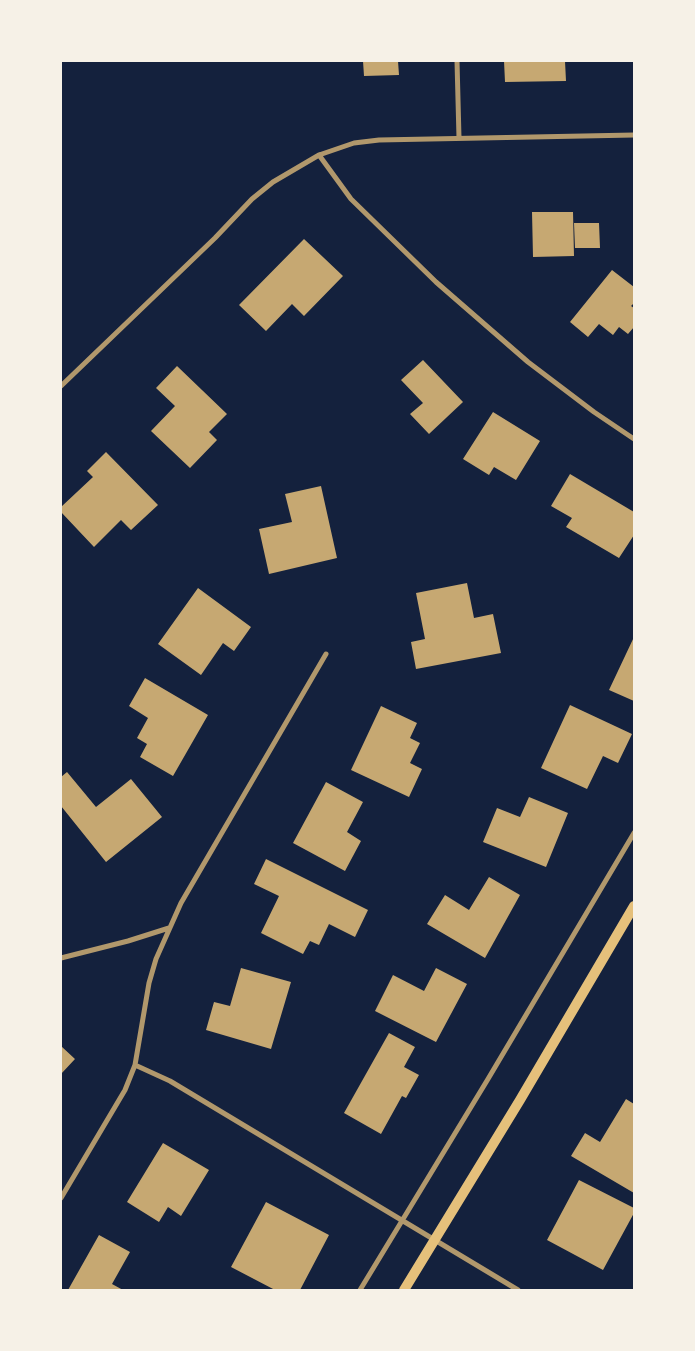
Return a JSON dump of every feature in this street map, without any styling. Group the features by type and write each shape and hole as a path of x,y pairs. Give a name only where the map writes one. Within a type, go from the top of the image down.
{"main road":[{"path":"404,1290 520,1100 634,906"}],"street":[{"path":"457,61 459,138"},
{"path":"61,386 215,238 252,199 273,182 319,155 354,144 379,140 634,135"},
{"path":"319,155 352,199 436,282 528,362 594,412 634,439"},
{"path":"61,1198 111,1116 125,1090 135,1065 149,983 156,959 169,928 194,880 326,654"},
{"path":"360,1290 634,833"},
{"path":"61,958 128,941 169,928"},
{"path":"135,1065 170,1080 518,1290"}],"building":[{"path":"363,61 398,61 399,75 364,76"},
{"path":"504,61 565,61 566,81 505,82"},
{"path":"532,212 573,212 574,256 533,257"},
{"path":"574,223 599,223 600,248 575,248"},
{"path":"304,239 343,276 304,316 292,304 266,331 239,305"},
{"path":"612,270 634,287 634,303 631,306 634,308 634,327 628,334 619,327 613,335 599,324 588,337 570,322"},
{"path":"423,360 463,402 429,434 410,414 423,403 401,380"},
{"path":"177,366 227,414 209,432 217,440 190,468 151,431 175,406 156,388"},
{"path":"493,412 540,441 516,480 494,467 489,475 463,459"},
{"path":"106,452 158,505 131,530 121,520 94,547 61,512 61,507 93,477 87,471"},
{"path":"570,474 634,512 634,535 619,558 566,527 572,518 551,506"},
{"path":"321,486 337,558 269,574 259,529 292,522 285,494"},
{"path":"467,583 474,618 493,614 501,653 416,669 411,642 425,639 416,593"},
{"path":"198,588 251,627 234,651 223,643 201,675 158,644"},
{"path":"634,637 634,701 609,690"},
{"path":"145,678 208,715 173,776 140,757 147,744 137,738 148,718 129,706"},
{"path":"570,705 632,734 618,763 603,756 587,789 541,768"},
{"path":"381,706 417,723 410,738 420,743 410,763 422,769 409,797 351,770"},
{"path":"67,772 96,807 131,779 162,817 106,862 61,806 61,777"},
{"path":"326,782 363,802 347,832 361,841 345,871 293,843"},
{"path":"529,797 568,813 546,867 483,842 497,808 520,817"},
{"path":"266,859 368,910 355,937 329,924 319,945 310,941 303,954 261,933 279,896 254,884"},
{"path":"489,877 520,895 485,958 427,924 445,895 469,910"},
{"path":"241,968 291,982 271,1049 206,1030 214,1002 230,1006"},
{"path":"436,968 467,984 436,1042 375,1011 393,975 424,991"},
{"path":"389,1033 415,1047 404,1067 419,1075 406,1098 402,1096 381,1134 344,1113"},
{"path":"61,1046 75,1059 61,1074"},
{"path":"626,1099 634,1104 634,1193 571,1156 585,1133 600,1142"},
{"path":"163,1143 209,1170 181,1216 168,1207 159,1222 127,1202"},
{"path":"579,1180 634,1208 634,1213 603,1270 547,1240"},
{"path":"266,1202 329,1235 300,1290 275,1290 231,1267"},
{"path":"99,1235 130,1252 112,1284 123,1290 68,1290"}]}
